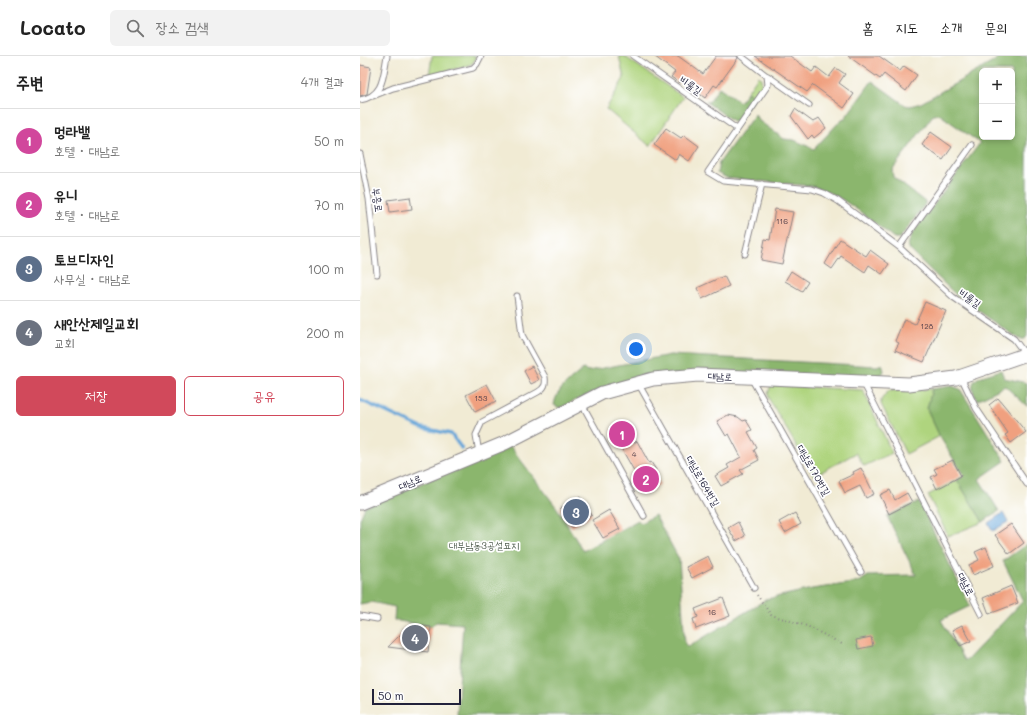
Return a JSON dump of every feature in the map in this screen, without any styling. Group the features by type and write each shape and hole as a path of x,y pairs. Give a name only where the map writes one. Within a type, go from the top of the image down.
{"street":[{"name":"대남로","path":"361,504 526,433 602,393 637,382 666,377 698,375 909,384 960,376 1026,351"}],"lane":[{"path":"373,96 382,84 387,56"},
{"path":"360,100 393,88 473,68 481,56"},
{"name":"비룰길","path":"633,56 738,129"},
{"path":"741,56 808,105"},
{"name":"비룰길","path":"767,76 768,85 708,172 723,181 812,189 824,193 838,201 899,247 952,297 1014,339 1026,351"},
{"path":"899,247 972,145"},
{"name":"부흥로","path":"360,154 369,199 377,274"},
{"path":"745,254 762,184"},
{"path":"479,453 476,435 482,422 543,389 545,383 545,377 520,328 516,296"},
{"path":"960,376 976,408 1027,484"},
{"name":"대남로170번길","path":"751,378 861,572"},
{"name":"대남로164번길","path":"637,382 754,588"},
{"name":"대남로","path":"864,383 981,614"},
{"path":"582,403 644,516"},
{"path":"360,616 376,619"}],"path":[{"path":"754,588 771,615 808,626 844,645"}],"green space":[{"path":"432,56 476,57 473,63 469,65 429,76"},
{"path":"619,56 624,56 683,97 650,146 606,109 624,78"},
{"path":"999,56 1027,56 1027,336 1025,339 1019,339 956,295 910,250 908,245 912,234 980,143 939,114 933,115 892,170 893,177 925,202 900,238 894,238 845,201 812,186 727,178 717,173 719,163 755,114 758,120 784,139 794,140 814,149 842,119 845,118 872,81 905,105 910,106 921,103 979,70 979,140 1015,140 1015,68 982,68 993,62"},
{"path":"758,76 761,78 762,84 754,97 747,92"},
{"path":"719,87 740,102 747,92 754,97 739,120 733,121 706,102 709,102"},
{"path":"670,355 877,366 882,364 884,371 880,377 649,374 604,388 560,408 554,405 555,399 561,389 583,369 588,371"},
{"path":"1001,370 1004,378 1027,383 1027,406 1005,386 977,400 973,386 974,382 982,376"},
{"path":"771,385 863,390 892,453 864,466 856,453 814,476 769,399 768,394"},
{"path":"952,386 960,389 1005,461 979,479 999,511 983,522 957,480 964,476 940,437 927,409 932,389"},
{"path":"932,389 927,409 940,436 906,454 881,404 881,400 888,391"},
{"name":"대부남동3공설묘지","path":"510,446 557,508 583,551 638,520 641,523 655,515 679,559 685,644 688,647 767,599 812,589 859,582 868,576 916,575 887,516 919,502 970,606 941,620 964,660 967,660 1023,601 1003,561 1027,544 1027,715 457,715 463,624 436,622 431,627 394,620 395,607 371,602 360,604 360,519 365,507"},
{"path":"957,480 983,522 948,536 928,495"}],"water":[{"path":"1003,513 1008,522 993,531 988,523"}],"building":[{"path":"654,56 678,56 703,74 716,56 737,56 738,58 717,87 714,85 705,98 682,81 680,83 671,77 675,72"},
{"path":"755,56 790,56 812,72 816,67 829,77 836,68 845,74 839,83 854,94 844,108 813,85 807,92"},
{"path":"848,56 879,56 900,71 904,66 917,75 906,91 884,74 880,79"},
{"path":"360,65 371,67 367,94 360,96"},
{"path":"795,109 813,122 819,118 826,128 814,138 812,135 808,139 791,116"},
{"path":"666,128 681,138 684,135 699,146 689,161 679,154 676,160 654,145"},
{"path":"931,132 952,147 943,160 922,145"},
{"path":"410,197 412,209 390,212 388,200"},
{"path":"775,209 793,212 782,264 761,260 765,239 770,240"},
{"path":"840,239 866,256 870,250 889,264 882,274 869,265 865,272 841,256 832,269 825,264"},
{"path":"791,271 808,282 802,291 785,281"},
{"path":"724,276 729,286 702,299 697,288"},
{"path":"925,302 946,311 924,362 895,350 899,343 895,341 904,319 915,324"},
{"path":"532,366 539,380 531,384 524,371"},
{"path":"487,384 496,401 475,412 466,395"},
{"path":"998,398 1026,432 1011,443 1005,435 1008,433 989,405"},
{"path":"728,415 738,417 743,421 746,420 752,430 748,432 757,448 754,450 759,460 740,470 743,474 721,486 715,476 729,468 727,465 741,457 729,434 726,436 717,421"},
{"path":"623,423 634,443 637,441 649,463 651,462 656,470 653,472 660,484 646,492 611,430"},
{"path":"953,460 961,476 937,489 931,477 937,474 934,469"},
{"path":"861,468 874,494 866,498 860,486 845,493 839,481 854,474 853,472"},
{"path":"890,490 895,500 907,493 912,502 889,514 880,495"},
{"path":"580,497 592,515 572,527 560,508"},
{"path":"609,510 620,529 603,538 592,520"},
{"path":"795,513 801,524 785,533 779,522"},
{"path":"738,522 745,536 736,541 728,528"},
{"path":"1011,524 1024,543 1009,554 995,535"},
{"path":"986,547 994,566 973,575 969,565 979,560 975,552"},
{"path":"708,556 713,567 692,578 686,567"},
{"path":"1011,586 1018,603 989,614 983,598"},
{"path":"723,598 730,616 696,629 693,619 698,617 695,609"},
{"path":"417,625 431,627 428,652 388,647 402,633 404,628 409,629"},
{"path":"962,625 971,641 960,646 952,630"},
{"path":"871,637 873,646 858,649 856,640"}],"waterway":[{"path":"360,400 422,428 451,434 462,449"}],"place":[{"name":"멍라밸","path":"622,434"},
{"name":"유니","path":"646,479"},
{"name":"토브디자인","path":"576,512"},
{"name":"새안산제일교회","path":"415,638"}]}
